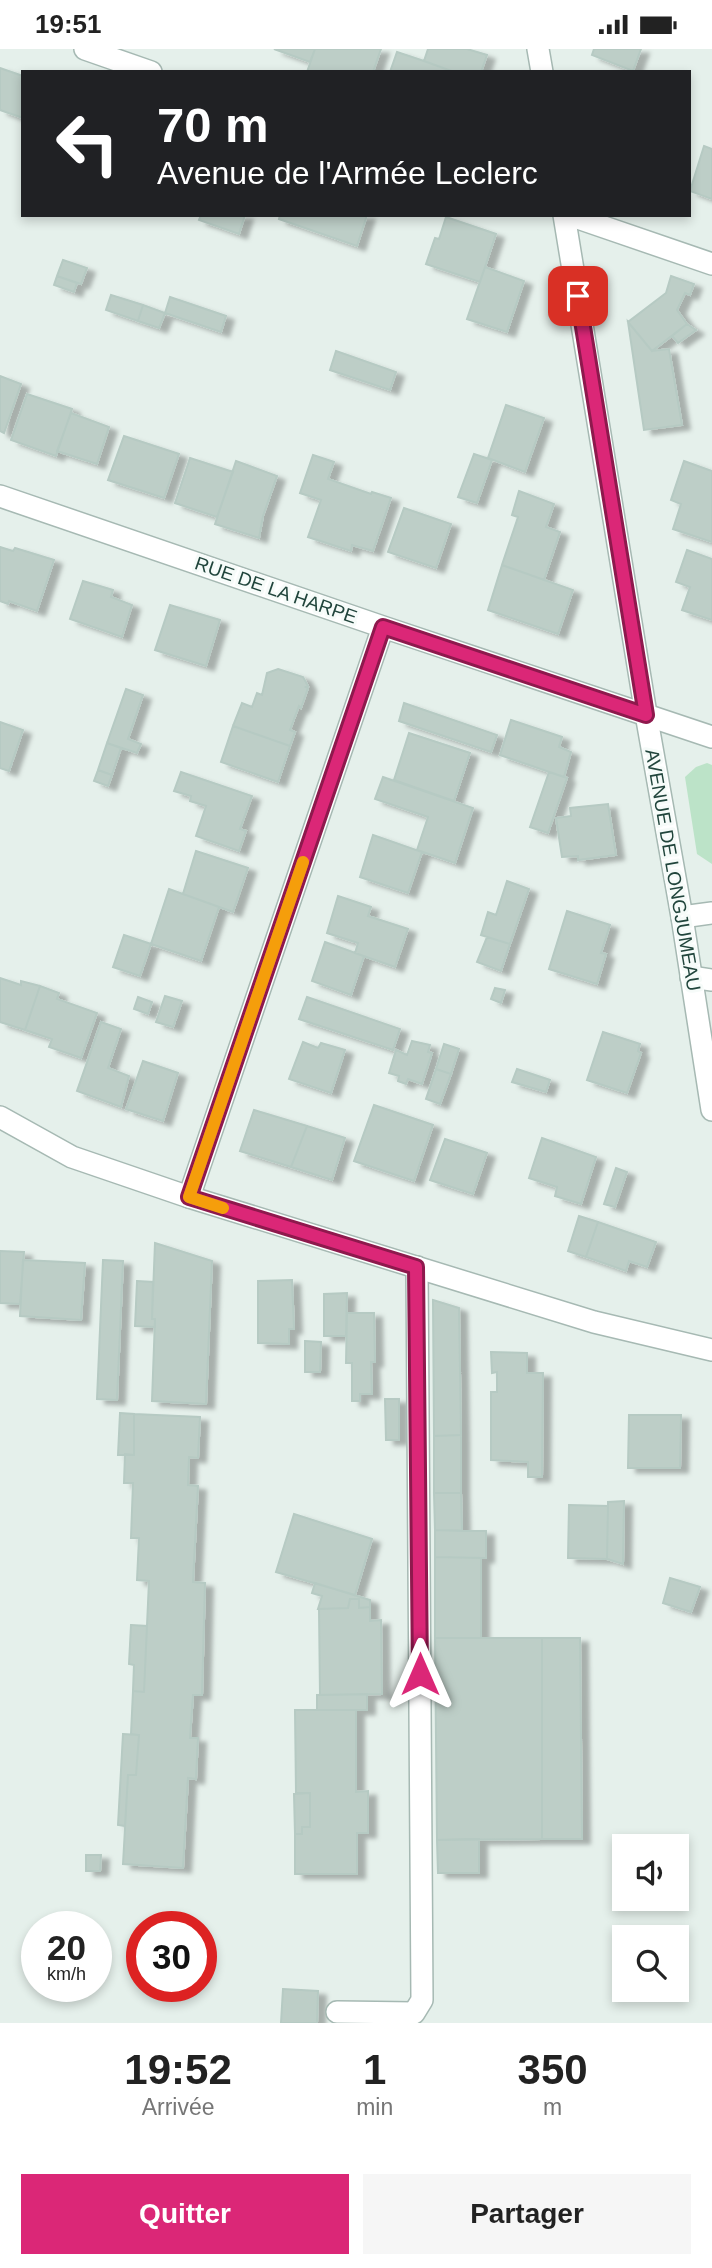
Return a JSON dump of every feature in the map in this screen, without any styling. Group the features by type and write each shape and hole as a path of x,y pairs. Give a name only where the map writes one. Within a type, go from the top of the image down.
{"street":[{"path":"85,49 145,70"},
{"path":"538,49 542,70"},
{"name":"AVENUE DE LONGJUMEAU","path":"567,217 646,715 682,917 702,979 712,1111"},
{"path":"573,217 712,264"},
{"name":"RUE DE LA HARPE","path":"0,496 712,737"},
{"path":"189,1197 383,627"},
{"path":"682,917 712,913"},
{"path":"0,1117 72,1157 189,1197 594,1322 712,1350"},
{"path":"337,2012 414,2013 422,2000 416,1267"}],"green space":[{"path":"707,763 712,765 712,864 697,854 685,777 696,767"}],"building":[{"path":"274,49 315,49 310,62"},
{"path":"315,49 381,49 374,70 308,70"},
{"path":"428,49 467,49 487,55 482,70 449,70 424,61"},
{"path":"594,49 641,49 633,70 592,55"},
{"path":"397,52 449,70 391,70"},
{"path":"0,68 21,75 21,117 0,110"},
{"path":"704,146 712,149 712,199 691,191"},
{"path":"200,217 244,217 239,234 199,220"},
{"path":"280,217 366,217 357,246"},
{"path":"446,217 496,234 480,282 426,264 435,238 439,239"},
{"path":"63,260 87,268 81,284 57,276"},
{"path":"485,267 524,281 507,332 467,319"},
{"path":"57,276 77,283 74,292 54,285"},
{"path":"671,276 694,284 690,295 685,293 677,310 687,324 652,351 628,322 666,293"},
{"path":"111,295 143,305 138,321 106,310"},
{"path":"170,297 226,316 221,332 165,313"},
{"path":"143,305 165,313 159,328 138,321"},
{"path":"628,322 652,351 669,349 682,425 644,430"},
{"path":"687,324 696,330 678,343 672,336"},
{"path":"336,351 396,372 390,390 330,370"},
{"path":"0,376 21,384 4,433 0,431"},
{"path":"27,394 72,409 56,456 11,440"},
{"path":"506,405 544,418 525,472 488,458"},
{"path":"71,413 109,427 97,464 57,451"},
{"path":"124,436 179,454 164,498 108,480"},
{"path":"474,454 492,460 477,503 458,497"},
{"path":"313,455 334,462 328,479 391,498 373,551 352,545 351,551 308,537 321,500 300,493"},
{"path":"190,458 233,472 217,517 175,503"},
{"path":"236,461 277,476 263,516 259,538 215,524"},
{"path":"684,461 712,471 712,542 673,529 681,504 671,500"},
{"path":"519,491 554,504 546,527 560,532 544,580 502,565 518,517 512,515"},
{"path":"404,508 451,524 436,568 388,552"},
{"path":"0,547 13,551 15,548 54,560 37,611 9,601 8,604 0,601"},
{"path":"687,550 712,559 712,620 682,610 690,587 676,582"},
{"path":"502,565 573,590 558,634 488,610"},
{"path":"83,581 113,590 111,597 132,605 122,637 70,619"},
{"path":"170,605 220,620 206,666 155,650"},
{"path":"278,669 303,677 308,686 290,730 295,732 290,746 233,726 242,703 252,707 257,693 262,695 267,673"},
{"path":"126,689 143,695 128,739 141,744 137,753 107,743"},
{"path":"404,703 497,735 491,752 399,721"},
{"path":"511,720 562,737 559,747 571,752 564,777 500,755"},
{"path":"0,722 23,730 9,771 0,768"},
{"path":"233,726 290,746 278,782 221,762"},
{"path":"409,733 470,753 454,801 394,780"},
{"path":"107,743 121,748 112,775 98,770"},
{"path":"98,770 112,775 108,786 94,781"},
{"path":"181,772 252,796 240,829 246,831 239,851 196,836 206,806 190,801 191,796 174,791"},
{"path":"549,772 567,778 548,833 530,827"},
{"path":"383,777 473,808 455,863 417,850 428,817 375,799"},
{"path":"608,804 616,855 578,860 578,856 562,857 556,818 571,816 570,808"},
{"path":"373,835 422,852 408,893 360,877"},
{"path":"196,851 248,868 233,912 183,894"},
{"path":"507,881 529,889 510,944 481,935 488,912 496,915"},
{"path":"169,889 219,907 201,961 151,944"},
{"path":"338,896 371,907 368,916 408,929 395,967 355,953 358,943 327,933"},
{"path":"567,911 610,925 601,953 606,954 597,984 549,969"},
{"path":"124,935 151,944 140,976 113,967"},
{"path":"487,937 510,944 501,971 477,962"},
{"path":"325,942 364,956 351,995 312,981"},
{"path":"0,978 21,985 21,981 40,986 25,1030 0,1022"},
{"path":"40,986 59,993 57,999 97,1013 81,1058 49,1047 52,1039 25,1030"},
{"path":"495,988 505,990 501,1003 491,999"},
{"path":"165,996 182,1001 173,1027 156,1022"},
{"path":"138,997 152,1002 148,1014 134,1009"},
{"path":"307,997 400,1029 393,1050 299,1019"},
{"path":"101,1022 121,1029 108,1068 129,1076 121,1107 77,1091"},
{"path":"603,1032 640,1044 638,1051 641,1053 627,1093 587,1080"},
{"path":"412,1041 430,1045 428,1052 432,1053 422,1084 408,1079 406,1084 398,1081 399,1076 389,1073 396,1050 407,1055"},
{"path":"303,1042 318,1048 321,1043 345,1050 331,1093 289,1079"},
{"path":"444,1044 459,1049 451,1074 436,1069"},
{"path":"143,1061 178,1073 163,1121 126,1109"},
{"path":"436,1069 451,1074 440,1104 426,1099"},
{"path":"517,1069 550,1080 546,1092 512,1082"},
{"path":"374,1105 433,1125 414,1181 354,1161"},
{"path":"254,1110 307,1126 291,1167 240,1151"},
{"path":"307,1126 345,1138 332,1180 291,1167"},
{"path":"542,1138 596,1157 581,1204 555,1196 557,1187 529,1178"},
{"path":"445,1139 487,1153 473,1194 430,1180"},
{"path":"616,1168 627,1172 615,1207 604,1204"},
{"path":"579,1216 598,1222 586,1257 568,1251"},
{"path":"598,1222 656,1242 647,1267 629,1261 626,1271 586,1257"},
{"path":"155,1243 212,1261 206,1404 152,1401"},
{"path":"0,1251 24,1252 20,1304 0,1303"},
{"path":"23,1260 85,1263 81,1320 20,1316"},
{"path":"103,1260 123,1261 117,1400 97,1399"},
{"path":"292,1280 294,1329 289,1329 289,1344 258,1343 258,1281"},
{"path":"137,1281 153,1282 152,1319 155,1319 155,1327 135,1326"},
{"path":"347,1293 346,1336 324,1336 324,1294"},
{"path":"433,1300 459,1308 461,1435 434,1436"},
{"path":"347,1313 374,1313 375,1362 371,1362 372,1394 360,1394 360,1401 352,1401 352,1363 346,1363"},
{"path":"305,1341 321,1342 320,1372 305,1372"},
{"path":"491,1352 527,1353 527,1373 543,1373 542,1477 528,1477 528,1462 491,1460 491,1392 497,1392 497,1372 492,1373"},
{"path":"385,1399 399,1399 399,1440 386,1440"},
{"path":"120,1413 134,1414 134,1455 118,1455"},
{"path":"134,1414 200,1417 198,1458 189,1457 188,1485 198,1486 193,1582 205,1583 202,1695 193,1695 190,1738 198,1738 196,1779 188,1778 183,1868 123,1864 128,1775 136,1775 139,1735 131,1734 133,1691 144,1692 149,1581 137,1580 139,1538 131,1538 133,1483 124,1483 125,1454 134,1455"},
{"path":"629,1415 681,1415 680,1468 628,1468"},
{"path":"461,1435 461,1493 434,1493 434,1436"},
{"path":"434,1493 461,1493 462,1531 435,1530"},
{"path":"624,1501 623,1564 607,1559 608,1502"},
{"path":"569,1505 608,1506 607,1559 568,1558"},
{"path":"294,1514 372,1539 355,1595 276,1572"},
{"path":"435,1530 486,1531 486,1558 435,1557"},
{"path":"435,1557 481,1558 481,1638 435,1638"},
{"path":"670,1578 700,1587 691,1612 663,1603"},
{"path":"315,1583 370,1600 370,1607 359,1608 359,1599 350,1599 348,1608 318,1609 322,1596 312,1593"},
{"path":"350,1599 359,1599 359,1608 370,1607 370,1621 381,1620 382,1694 320,1695 319,1609 348,1608"},
{"path":"131,1625 147,1626 144,1692 133,1691 134,1665 129,1664"},
{"path":"435,1638 542,1638 542,1839 437,1840"},
{"path":"542,1638 580,1638 582,1839 542,1839"},
{"path":"367,1694 367,1710 317,1710 317,1695"},
{"path":"295,1710 356,1710 356,1792 368,1791 368,1833 357,1833 357,1874 295,1874 295,1834 302,1834 302,1827 310,1827 310,1793 296,1793"},
{"path":"123,1734 139,1735 136,1775 128,1775 125,1826 118,1825"},
{"path":"310,1793 310,1827 302,1827 302,1834 295,1834 294,1794"},
{"path":"479,1839 479,1873 438,1873 437,1840"},
{"path":"86,1855 101,1855 100,1871 86,1871"},
{"path":"283,1989 318,1991 317,2023 281,2023"}],"slow traffic":[{"path":"223,1208 189,1197 303,862"}],"route":[{"path":"420,1674 416,1267 189,1197 383,627 646,715 578,296"}]}
